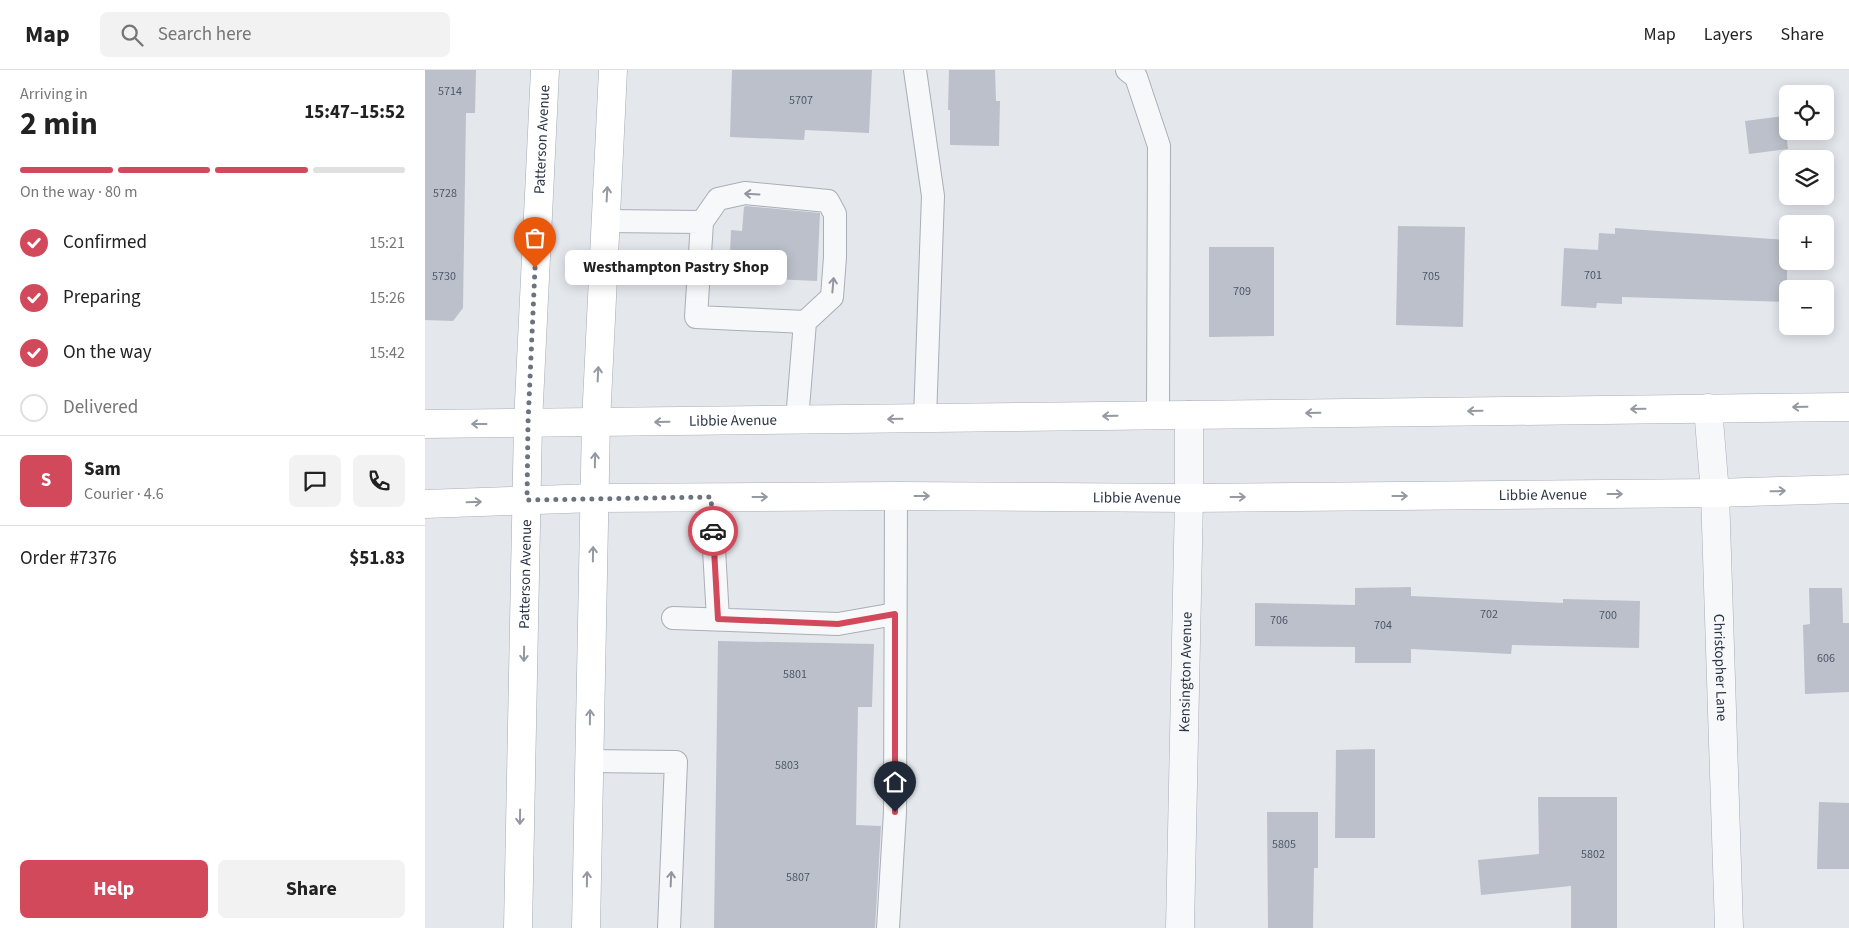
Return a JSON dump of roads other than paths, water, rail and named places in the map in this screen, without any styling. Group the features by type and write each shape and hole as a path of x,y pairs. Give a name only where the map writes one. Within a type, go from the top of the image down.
{"main road":[{"name":"Patterson Avenue","path":"518,928 528,423 545,70"},
{"path":"586,928 596,422 613,70"},
{"name":"Libbie Avenue","path":"425,424 1849,406"},
{"name":"Libbie Avenue","path":"425,504 595,498 896,496 1189,498 1715,493 1849,489"}],"street":[{"name":"Christopher Lane","path":"1708,408 1715,493 1729,928"},
{"name":"Kensington Avenue","path":"1180,928 1189,415"}],"lane":[{"path":"915,70 933,196 925,418"},
{"path":"1127,70 1137,76 1159,146 1158,415"},
{"path":"797,420 805,322 832,297 835,257 835,214 828,201 745,193 718,199 701,222 696,317 805,322"},
{"path":"606,221 701,222"},
{"path":"888,928 895,812 896,496"},
{"path":"711,497 718,619"},
{"path":"673,618 838,624 895,614"},
{"path":"589,761 676,762 669,928"}],"place":[{"name":"Westhampton Pastry Shop","path":"535,268"}]}
